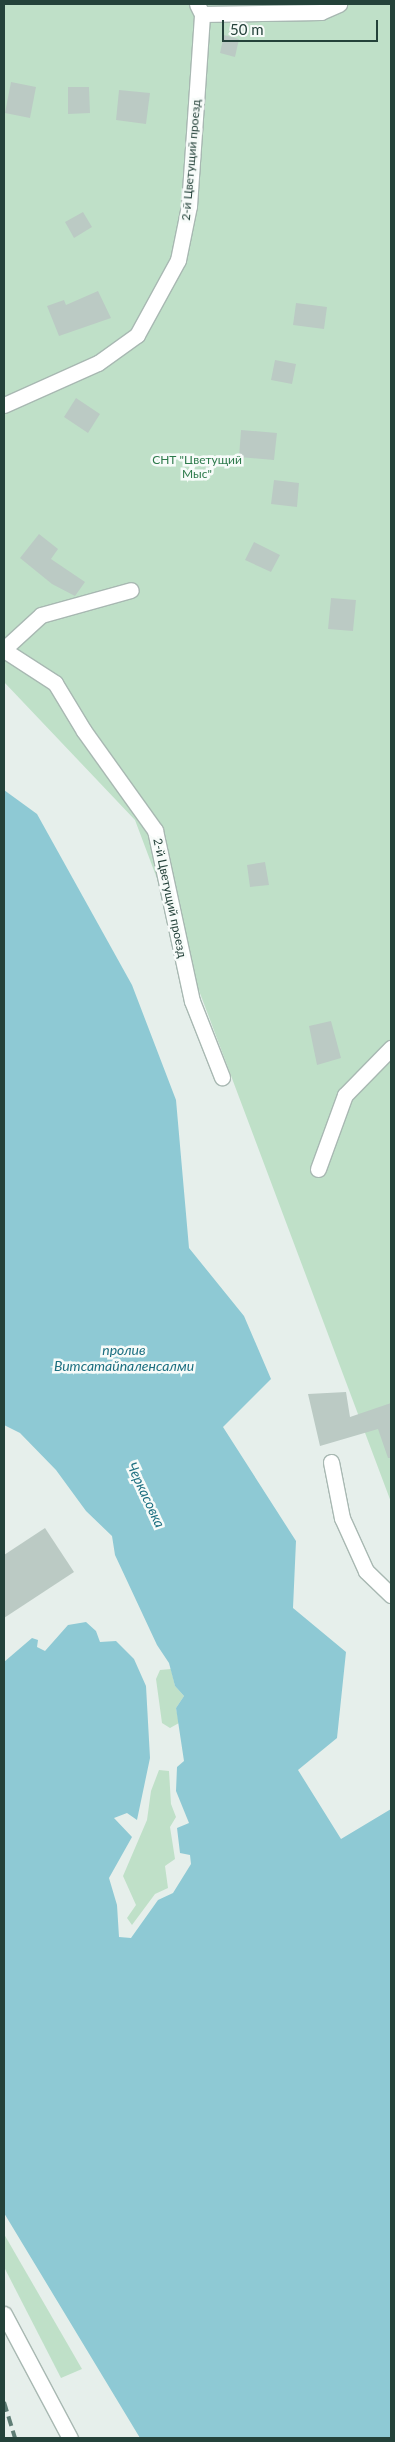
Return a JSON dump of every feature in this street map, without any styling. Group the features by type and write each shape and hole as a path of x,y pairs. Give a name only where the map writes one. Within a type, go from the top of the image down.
{"street":[{"path":"200,9 321,12 339,4"},
{"name":"2-й Цветущий проезд","path":"4,405 98,363 137,335 178,260 189,206 200,9"},
{"path":"4,650 41,615 131,590"},
{"name":"2-й Цветущий проезд","path":"4,650 55,683 84,731 155,830 192,1001 222,1077"},
{"path":"318,1169 345,1095 391,1048"},
{"path":"332,1462 342,1518 366,1571 391,1596"},
{"path":"4,2314 70,2438"}],"green space":[{"name":"СНТ \"Цветущий Мыс\"","path":"4,4 391,4 391,1502 135,820 4,682"},
{"path":"171,1669 175,1686 184,1696 176,1708 179,1723 170,1728 162,1723 156,1679 160,1670"},
{"path":"159,1770 169,1771 171,1804 176,1817 170,1827 175,1859 165,1866 168,1888 155,1894 132,1925 127,1918 136,1905 123,1876 147,1820 151,1791"},
{"path":"4,2234 82,2369 61,2378 4,2267"}],"water":[{"path":"4,790 37,814 132,985 176,1100 189,1248 244,1316 271,1379 223,1427 296,1541 293,1608 346,1652 337,1738 298,1770 341,1839 391,1809 391,2438 140,2438 4,2213 4,1662 32,1638 38,1640 37,1647 45,1651 68,1625 86,1622 96,1631 100,1642 116,1641 134,1659 146,1686 150,1758 137,1820 127,1813 114,1818 132,1837 109,1878 117,1905 119,1937 131,1938 158,1900 173,1893 191,1864 190,1855 180,1853 177,1828 189,1823 176,1791 177,1767 184,1761 176,1708 184,1696 175,1686 169,1663 157,1645 115,1555 112,1536 86,1511 56,1470 20,1433 4,1425"}],"building":[{"path":"224,35 239,39 235,57 220,53"},
{"path":"11,82 36,87 30,118 5,113"},
{"path":"68,87 89,87 90,113 68,114"},
{"path":"119,90 150,93 146,124 116,120"},
{"path":"83,212 92,227 74,238 65,222"},
{"path":"98,291 111,318 59,336 47,306 64,300 66,305"},
{"path":"296,303 327,307 324,329 293,325"},
{"path":"275,360 296,364 292,384 271,380"},
{"path":"76,398 100,414 88,433 64,417"},
{"path":"241,430 277,433 274,460 239,457"},
{"path":"274,480 299,483 297,507 271,504"},
{"path":"39,534 58,549 51,559 85,582 75,596 52,584 20,558"},
{"path":"254,542 280,555 271,572 245,560"},
{"path":"331,598 356,600 353,631 328,629"},
{"path":"265,862 269,885 250,887 247,865"},
{"path":"331,1021 341,1058 317,1065 309,1026"},
{"path":"346,1392 350,1417 391,1403 391,1458 388,1458 378,1429 320,1446 308,1394"},
{"path":"45,1528 74,1572 4,1618 4,1555"}],"railway":[{"path":"4,2402 15,2438"}],"water label":[{"name":"пролив Витсатайпаленсалми","path":"124,1358"},
{"name":"Черкасовка","path":"146,1495"}]}
